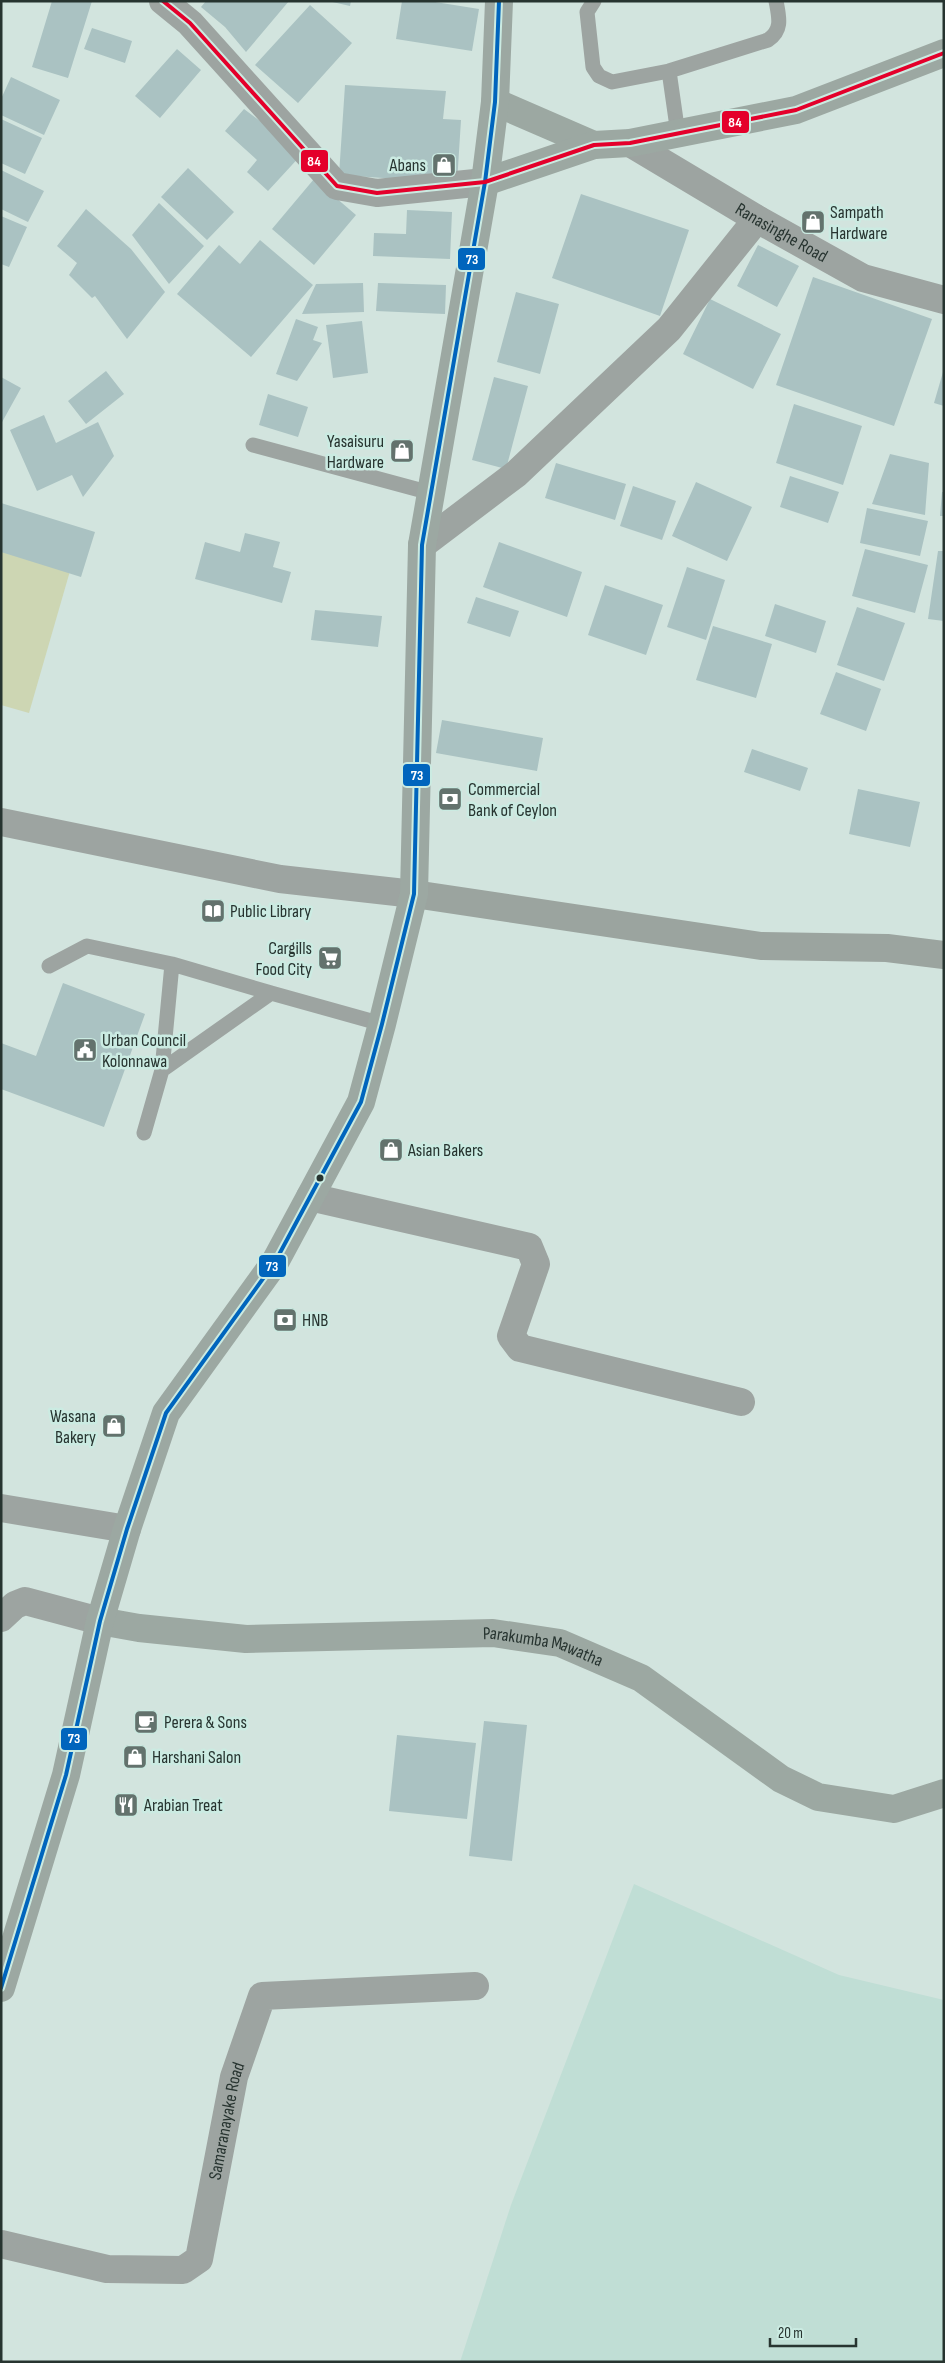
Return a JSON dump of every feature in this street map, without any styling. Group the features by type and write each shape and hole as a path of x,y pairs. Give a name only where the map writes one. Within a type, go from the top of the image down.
{"main road":[{"path":"1,1988 66,1775 100,1621 126,1529 166,1413 275,1262 361,1102 382,1024 414,894 422,545 485,182 495,102 499,1"},
{"path":"485,182 594,145 630,143 796,110 944,53"},
{"path":"495,102 594,145"},
{"name":"Parakumba Mawatha","path":"100,1621 139,1628 246,1639 493,1633 560,1643 641,1678 781,1779 818,1796 894,1809 944,1793"}],"street":[{"path":"163,1 190,23 337,186 377,193 485,182"},
{"name":"Ranasinghe Road","path":"630,143 756,219 863,278 944,300"},
{"path":"422,545 516,474 669,328 756,219"},
{"path":"1,822 280,879 414,894 761,946 887,948 944,955"},
{"path":"310,1198 529,1247 536,1264 511,1336 520,1348 741,1402"},
{"path":"1,1508 126,1529"},
{"path":"1,1618 15,1605 25,1601 100,1621"},
{"name":"Samaranayake Road","path":"1,2244 107,2269 183,2270 199,2259 234,2077 262,1996 475,1986"}],"lane":[{"path":"594,1 587,12 593,67 599,76 612,82 669,71 768,40 776,34 780,22 776,1"},
{"path":"669,71 678,134"},
{"path":"253,445 431,494"},
{"path":"49,966 87,946 172,964 382,1024"},
{"path":"144,1133 162,1070 172,964"},
{"path":"162,1070 271,993"}],"shaded area":[{"path":"1,551 70,571 29,713 1,705"},
{"path":"634,1884 839,1975 944,2000 944,2362 460,2362 511,2205"}],"building":[{"path":"52,1 92,1 68,78 32,67"},
{"path":"206,1 289,1 246,52 225,27 201,7"},
{"path":"328,1 351,1 350,6"},
{"path":"402,1 429,1 479,9 472,51 396,39"},
{"path":"310,5 352,43 298,103 255,65"},
{"path":"92,28 132,41 125,63 84,49"},
{"path":"177,49 201,70 160,118 135,96"},
{"path":"11,77 60,100 44,135 1,115 1,99"},
{"path":"345,85 446,91 443,119 461,120 457,183 339,175"},
{"path":"244,109 303,153 268,191 247,172 257,160 225,131"},
{"path":"1,119 42,138 25,174 1,163"},
{"path":"188,168 234,212 207,240 161,197"},
{"path":"1,170 44,191 28,222 1,209"},
{"path":"314,179 356,215 314,265 272,229"},
{"path":"581,194 689,230 660,316 552,278"},
{"path":"159,203 204,246 169,284 132,235"},
{"path":"86,209 131,249 165,292 127,339 95,296 92,298 69,275 77,263 57,246"},
{"path":"407,210 452,212 450,259 373,256 374,233 406,234"},
{"path":"1,216 27,227 9,267 1,264"},
{"path":"260,240 313,285 251,357 177,294 219,245 240,264"},
{"path":"758,245 799,266 777,307 737,286"},
{"path":"813,277 932,319 894,426 776,385"},
{"path":"363,283 364,312 302,314 316,284"},
{"path":"378,283 446,285 445,314 376,311"},
{"path":"516,292 559,304 540,374 497,362"},
{"path":"710,299 781,334 753,389 683,354"},
{"path":"296,319 318,327 313,340 322,343 297,381 276,374"},
{"path":"362,321 368,373 333,378 326,325"},
{"path":"106,371 124,394 86,424 68,401"},
{"path":"944,372 944,406 934,403"},
{"path":"1,377 21,388 1,424"},
{"path":"494,377 528,386 506,469 472,460"},
{"path":"268,394 308,407 298,437 259,425"},
{"path":"794,404 862,426 843,485 776,463"},
{"path":"44,415 56,443 98,422 114,456 83,497 72,475 37,491 10,430"},
{"path":"890,454 929,463 925,515 872,504"},
{"path":"556,463 626,484 615,520 545,498"},
{"path":"790,476 839,492 828,523 780,507"},
{"path":"696,482 752,507 727,561 672,536"},
{"path":"633,486 676,501 662,540 620,526"},
{"path":"942,492 944,492 944,516 940,516"},
{"path":"1,503 95,532 81,577 1,552"},
{"path":"867,508 928,521 920,556 860,543"},
{"path":"245,533 280,542 273,567 291,572 282,603 195,579 205,542 240,552"},
{"path":"499,542 582,572 567,617 483,587"},
{"path":"865,549 928,565 915,613 852,596"},
{"path":"938,551 944,551 944,621 928,619"},
{"path":"687,567 725,580 706,640 667,627"},
{"path":"605,585 663,605 646,655 588,635"},
{"path":"476,597 519,611 510,637 467,623"},
{"path":"775,604 826,621 816,653 765,636"},
{"path":"857,607 905,623 884,681 837,665"},
{"path":"315,610 382,616 378,647 311,640"},
{"path":"713,626 772,644 756,698 696,680"},
{"path":"836,672 881,689 866,731 820,714"},
{"path":"442,720 543,738 537,771 436,753"},
{"path":"752,749 808,768 800,791 744,772"},
{"path":"858,789 920,802 910,847 849,834"},
{"name":"Urban Council Kolonnawa","path":"63,983 145,1014 104,1127 1,1089 1,1043 36,1056"},
{"path":"484,1721 527,1725 512,1861 469,1856"},
{"path":"397,1735 476,1743 467,1819 389,1811"}],"transit line":[{"name":"84","path":"163,1 190,23 337,186 377,193 485,182 594,145 630,143 796,110 944,53"},
{"name":"73","path":"1,1988 66,1775 100,1621 127,1529 166,1413 275,1262 361,1102 382,1024 414,894 422,545 485,182 495,102 499,1"}],"place":[{"name":"Abans","path":"444,165"},
{"name":"Sampath Hardware","path":"813,222"},
{"name":"Yasaisuru Hardware","path":"402,451"},
{"name":"Commercial Bank of Ceylon","path":"450,799"},
{"name":"Public Library","path":"213,911"},
{"name":"Cargills Food City","path":"330,958"},
{"name":"Urban Council Kolonnawa","path":"85,1050"},
{"name":"Asian Bakers","path":"391,1150"},
{"name":"HNB","path":"285,1320"},
{"name":"Wasana Bakery","path":"114,1426"},
{"name":"Perera & Sons","path":"146,1722"},
{"name":"Harshani Salon","path":"135,1757"},
{"name":"Arabian Treat","path":"126,1805"}]}
